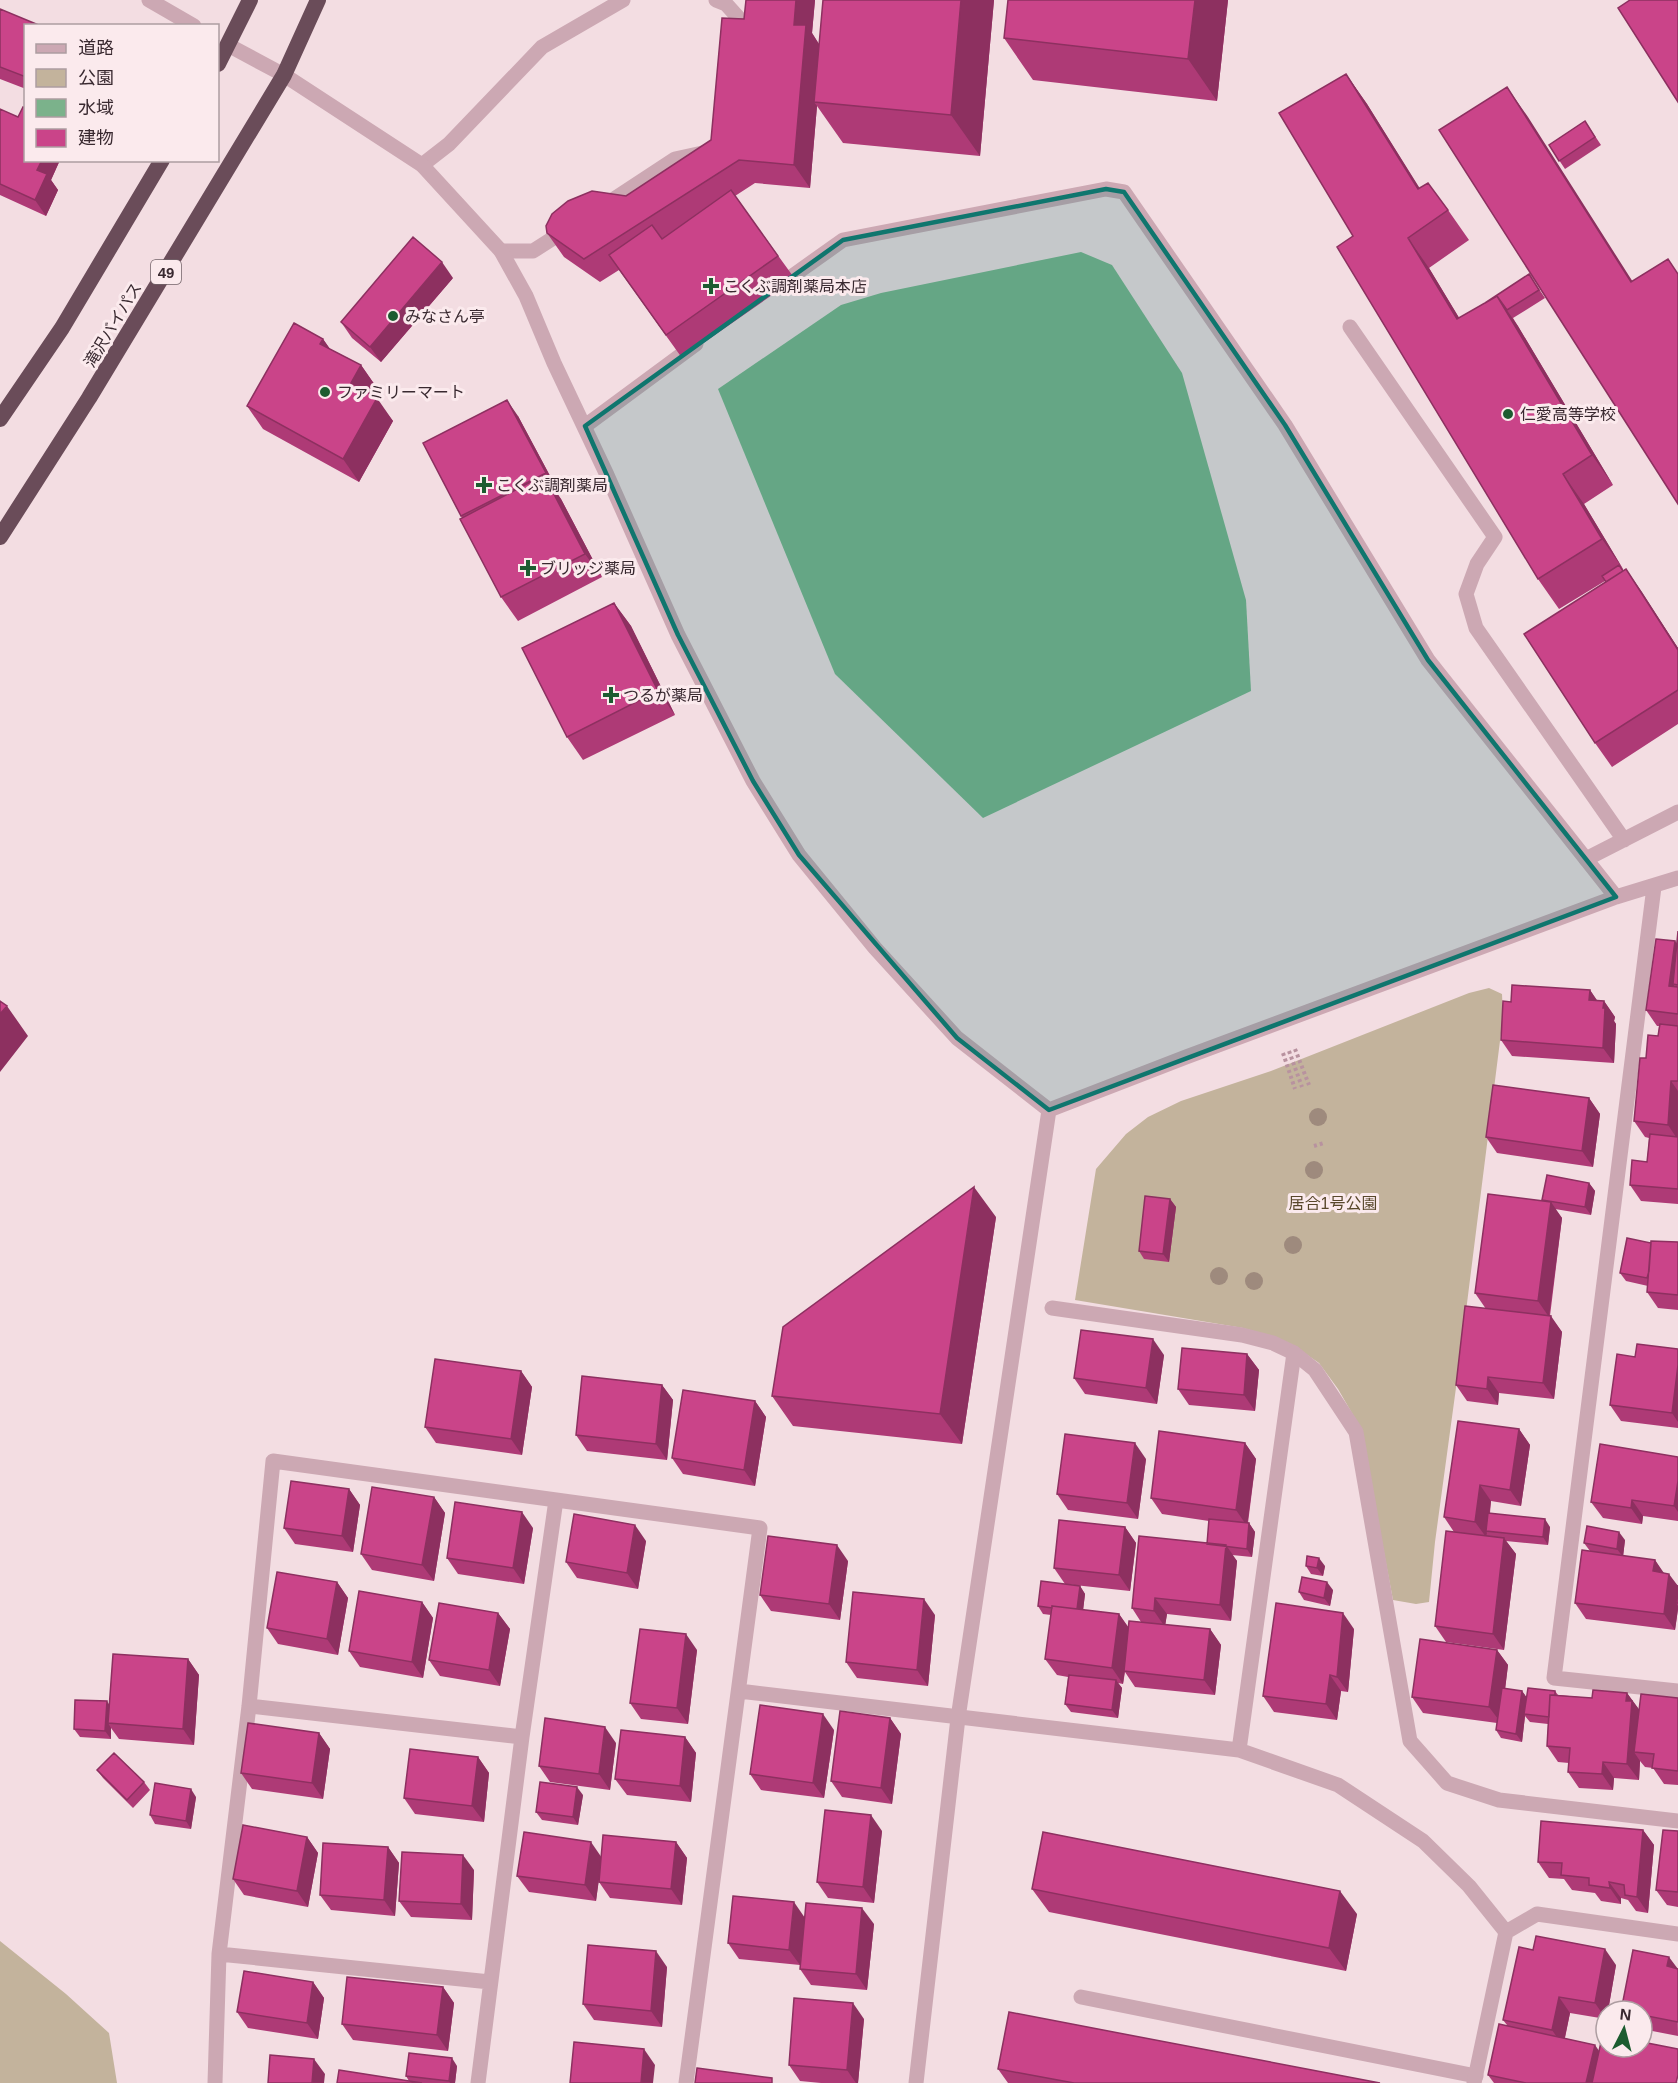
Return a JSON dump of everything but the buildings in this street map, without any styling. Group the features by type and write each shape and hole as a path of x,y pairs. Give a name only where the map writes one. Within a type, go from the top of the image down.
{"highway":[{"path":"219,60 223,42 250,0"},
{"name":"滝沢バイパス","path":"0,537 89,398 284,75 318,0"},
{"path":"0,419 62,328 161,162"}],"street":[{"path":"149,0 191,24"},
{"path":"422,165 449,144 543,47 623,0"},
{"path":"716,0 726,4 764,47"},
{"path":"223,42 284,75 422,165 501,251 526,297 678,635 753,781 799,855 875,948 957,1038 1049,1110"},
{"path":"501,251 533,251 675,159 725,148"},
{"path":"761,298 843,240 1106,189 1124,192 1285,425 1428,660 1616,897"},
{"path":"1350,327 1495,537 1477,564 1466,594 1476,628 1624,840"},
{"path":"585,426 705,338"},
{"path":"1586,859 1678,812"},
{"path":"1049,1110 1616,897 1678,879"},
{"path":"1654,887 1554,1678 1678,1691"},
{"path":"916,2083 958,1718 1049,1110"},
{"path":"1052,1308 1242,1335 1273,1343 1294,1353 1316,1370 1356,1432 1410,1741 1447,1783 1499,1800 1678,1821"},
{"path":"1239,1750 1294,1353"},
{"path":"215,2083 219,1954 249,1706 273,1461 760,1528 686,2083"},
{"path":"478,2083 522,1737 556,1500"},
{"path":"739,1691 1239,1750 1338,1785 1424,1841 1469,1886 1506,1932"},
{"path":"249,1706 522,1737"},
{"path":"1081,1997 1475,2080 1506,1932 1537,1914 1678,1934"},
{"path":"219,1954 490,1982"}],"path":[{"path":"1295,1048 1309,1085"},
{"path":"1288,1050 1302,1087"},
{"path":"1282,1053 1295,1089"},
{"path":"1314,1146 1324,1143"}],"highlighted area":[{"path":"1106,189 1124,192 1285,425 1428,660 1616,897 1049,1110 957,1038 799,855 753,781 678,635 585,426 843,240"}],"green space":[{"name":"居合1号公園","path":"1489,988 1502,994 1503,1017 1429,1602 1416,1604 1393,1600 1360,1427 1338,1389 1319,1363 1275,1337 1243,1328 1075,1300 1096,1169 1126,1134 1148,1117 1181,1101 1271,1071 1469,993"},
{"path":"0,1941 66,1994 109,2033 117,2083 0,2083"}],"water":[{"path":"1081,252 1112,265 1182,373 1246,600 1251,691 983,818 835,674 718,389 841,305 881,293"}],"place":[{"name":"こくぶ調剤薬局本店","path":"711,286"},
{"name":"みなさん亭","path":"393,316"},
{"name":"ファミリーマート","path":"325,392"},
{"name":"仁愛高等学校","path":"1508,414"},
{"name":"こくぶ調剤薬局","path":"484,485"},
{"name":"ブリッジ薬局","path":"528,568"},
{"name":"つるが薬局","path":"611,695"}]}
